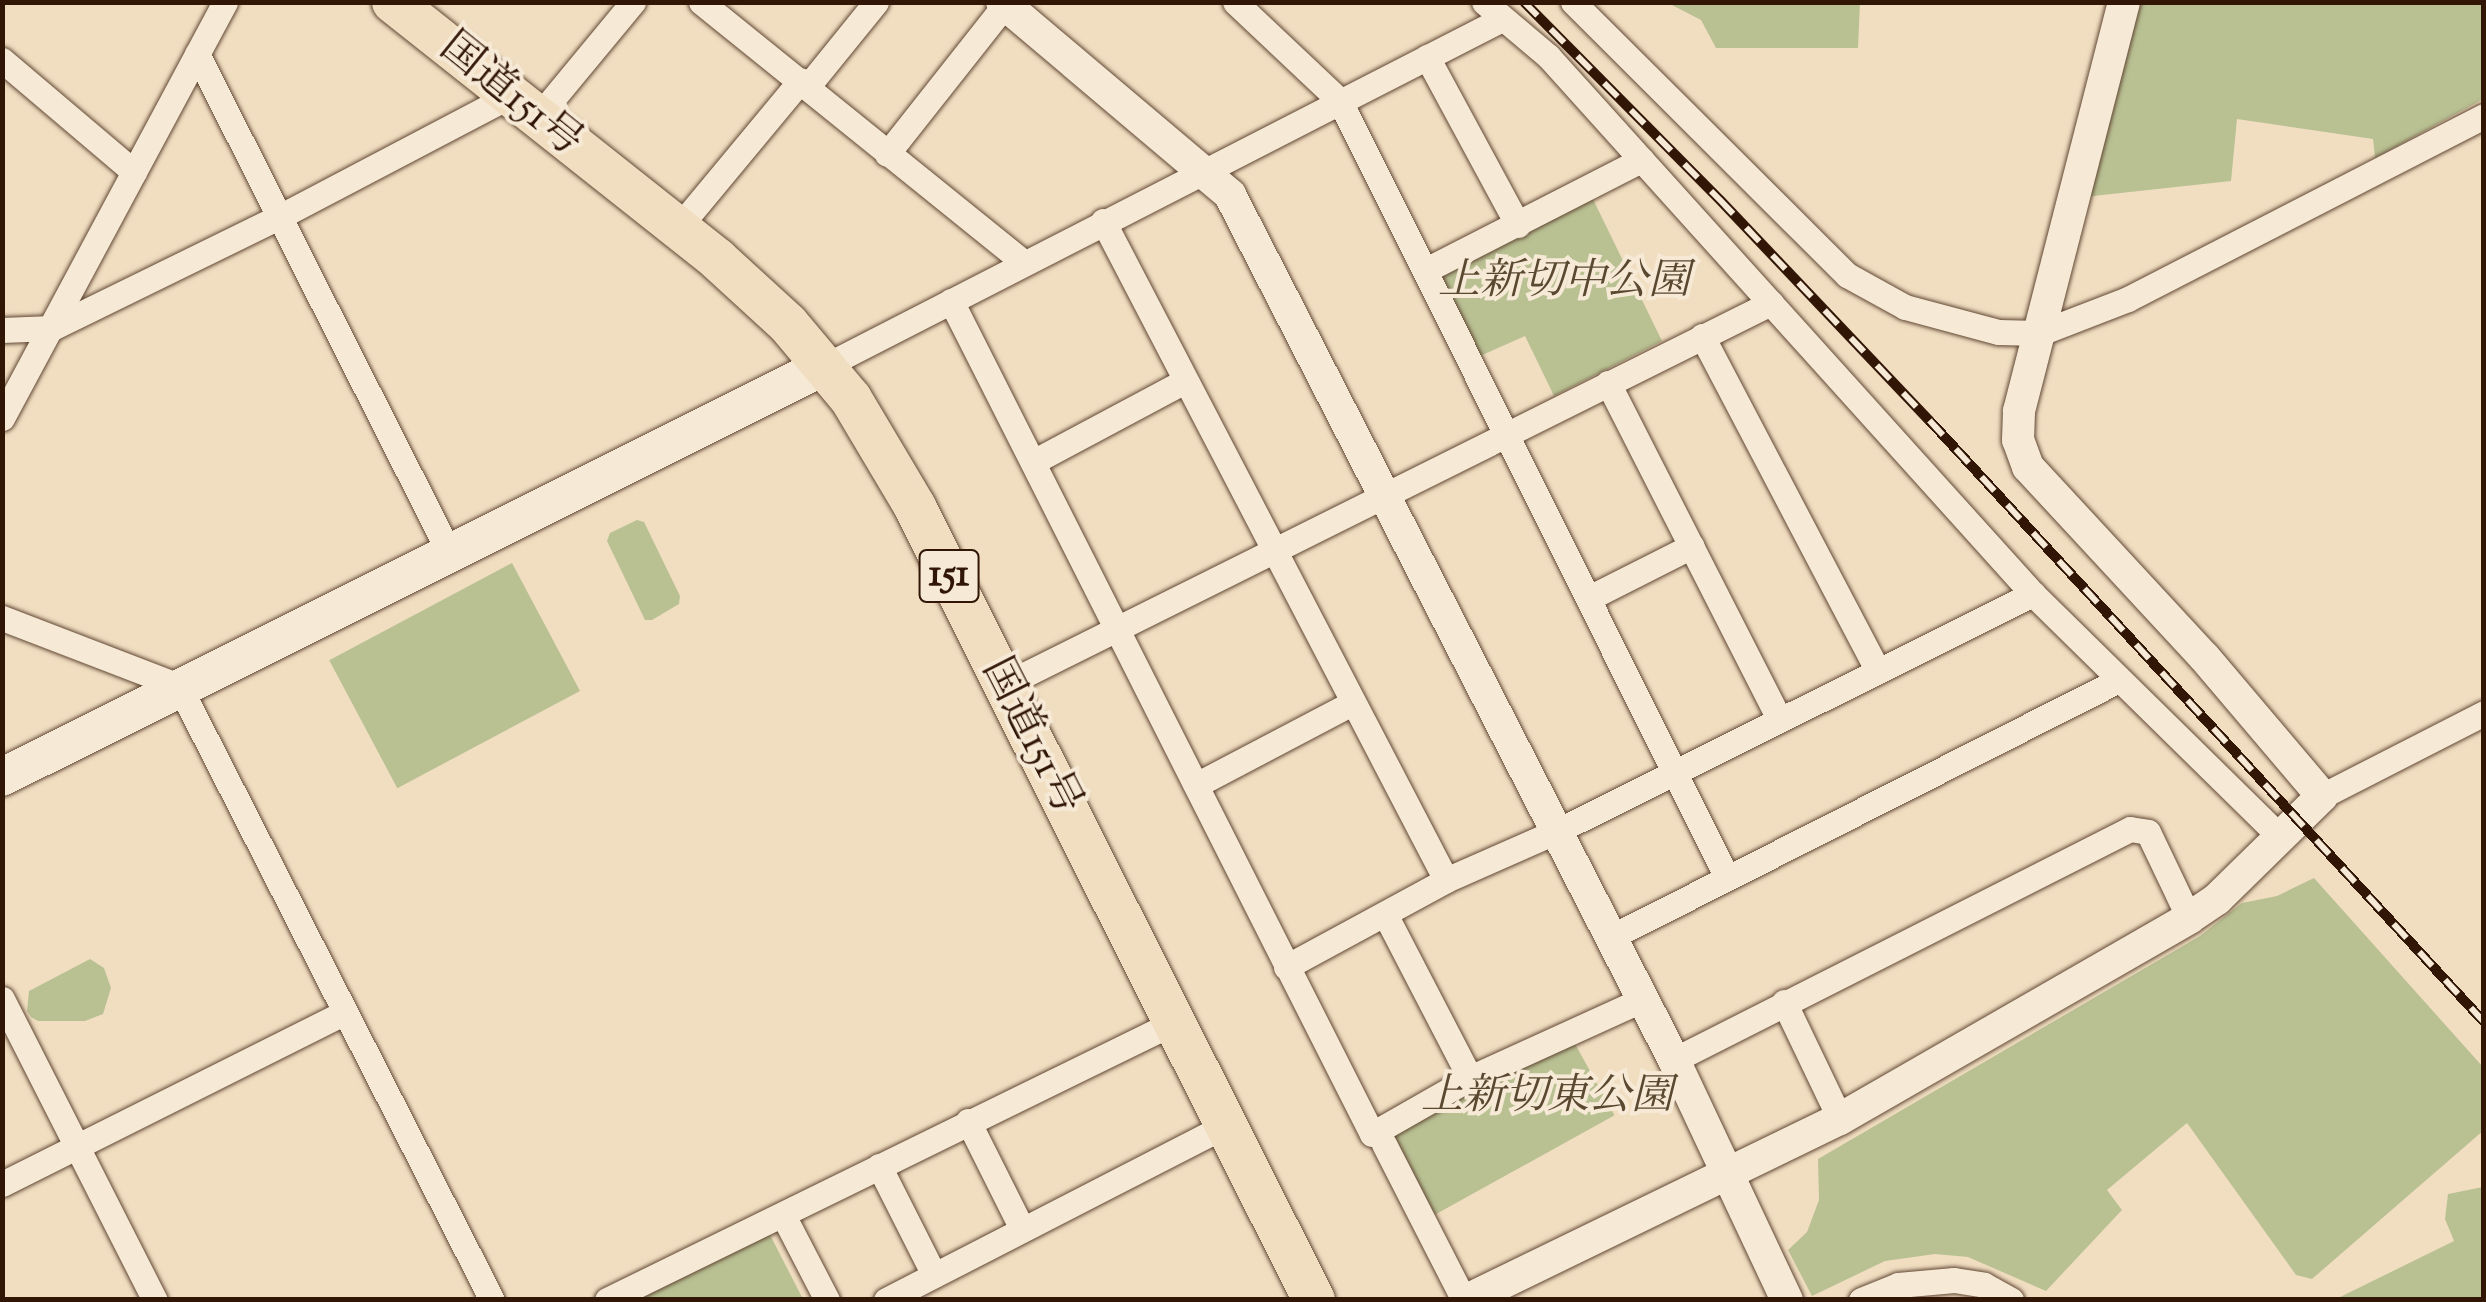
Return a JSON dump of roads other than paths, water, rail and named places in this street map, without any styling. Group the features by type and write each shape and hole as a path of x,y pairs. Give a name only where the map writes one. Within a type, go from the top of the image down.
{"highway":[{"name":"国道151号","path":"393,2 678,228 763,302 825,366 881,446 1314,1300"}],"main road":[{"path":"2,777 825,366"}],"street":[{"path":"2,418 225,2"},
{"path":"2,330 52,328 279,217 523,107 633,2"},
{"path":"700,2 1024,263"},
{"path":"678,228 876,2"},
{"path":"1235,2 1340,101 1726,878"},
{"path":"1572,2 1847,275 1905,307 1998,332 2040,333 2128,299 2484,116"},
{"path":"2124,2 2019,412 2018,440 2028,467 2204,658 2322,796"},
{"path":"888,154 1005,3 1230,195 1612,936 1731,1175 1787,1300"},
{"path":"825,366 1427,57 1493,11 1548,56 2033,594 2117,681 2282,839"},
{"path":"197,54 450,554"},
{"path":"1427,57 1518,225"},
{"path":"2,60 134,172"},
{"path":"1426,270 1641,160"},
{"path":"1103,221 1350,704 1446,880"},
{"path":"951,301 1372,1134 1470,1078 1643,999"},
{"path":"1004,685 1771,303"},
{"path":"1702,336 1878,671"},
{"path":"1033,462 1185,381"},
{"path":"1608,383 1780,720"},
{"path":"1589,598 1692,546"},
{"path":"1286,967 1446,880 1557,832 2033,594"},
{"path":"2,618 179,686 492,1300"},
{"path":"1612,936 2117,681"},
{"path":"1196,785 1350,704"},
{"path":"1384,1144 1465,1300 1628,1220 1731,1175 1840,1119 2189,918 2218,898 2322,796 2484,713"},
{"path":"1674,1060 2130,829 2148,832 2189,918"},
{"path":"1386,916 1470,1078"},
{"path":"2,999 155,1300"},
{"path":"1784,1002 1840,1119"},
{"path":"2,1184 343,1012"},
{"path":"607,1300 1173,1024"},
{"path":"968,1121 1022,1230"},
{"path":"886,1300 1226,1125"},
{"path":"879,1166 934,1275"},
{"path":"782,1215 827,1300"},
{"path":"1861,1300 1898,1285 1954,1280 1984,1285 2011,1300"}],"railway":[{"path":"1524,2 1930,421 2484,1022"}],"park label":[{"name":"上新切中公園","path":"1564,283"},
{"name":"上新切東公園","path":"1547,1098"}]}
